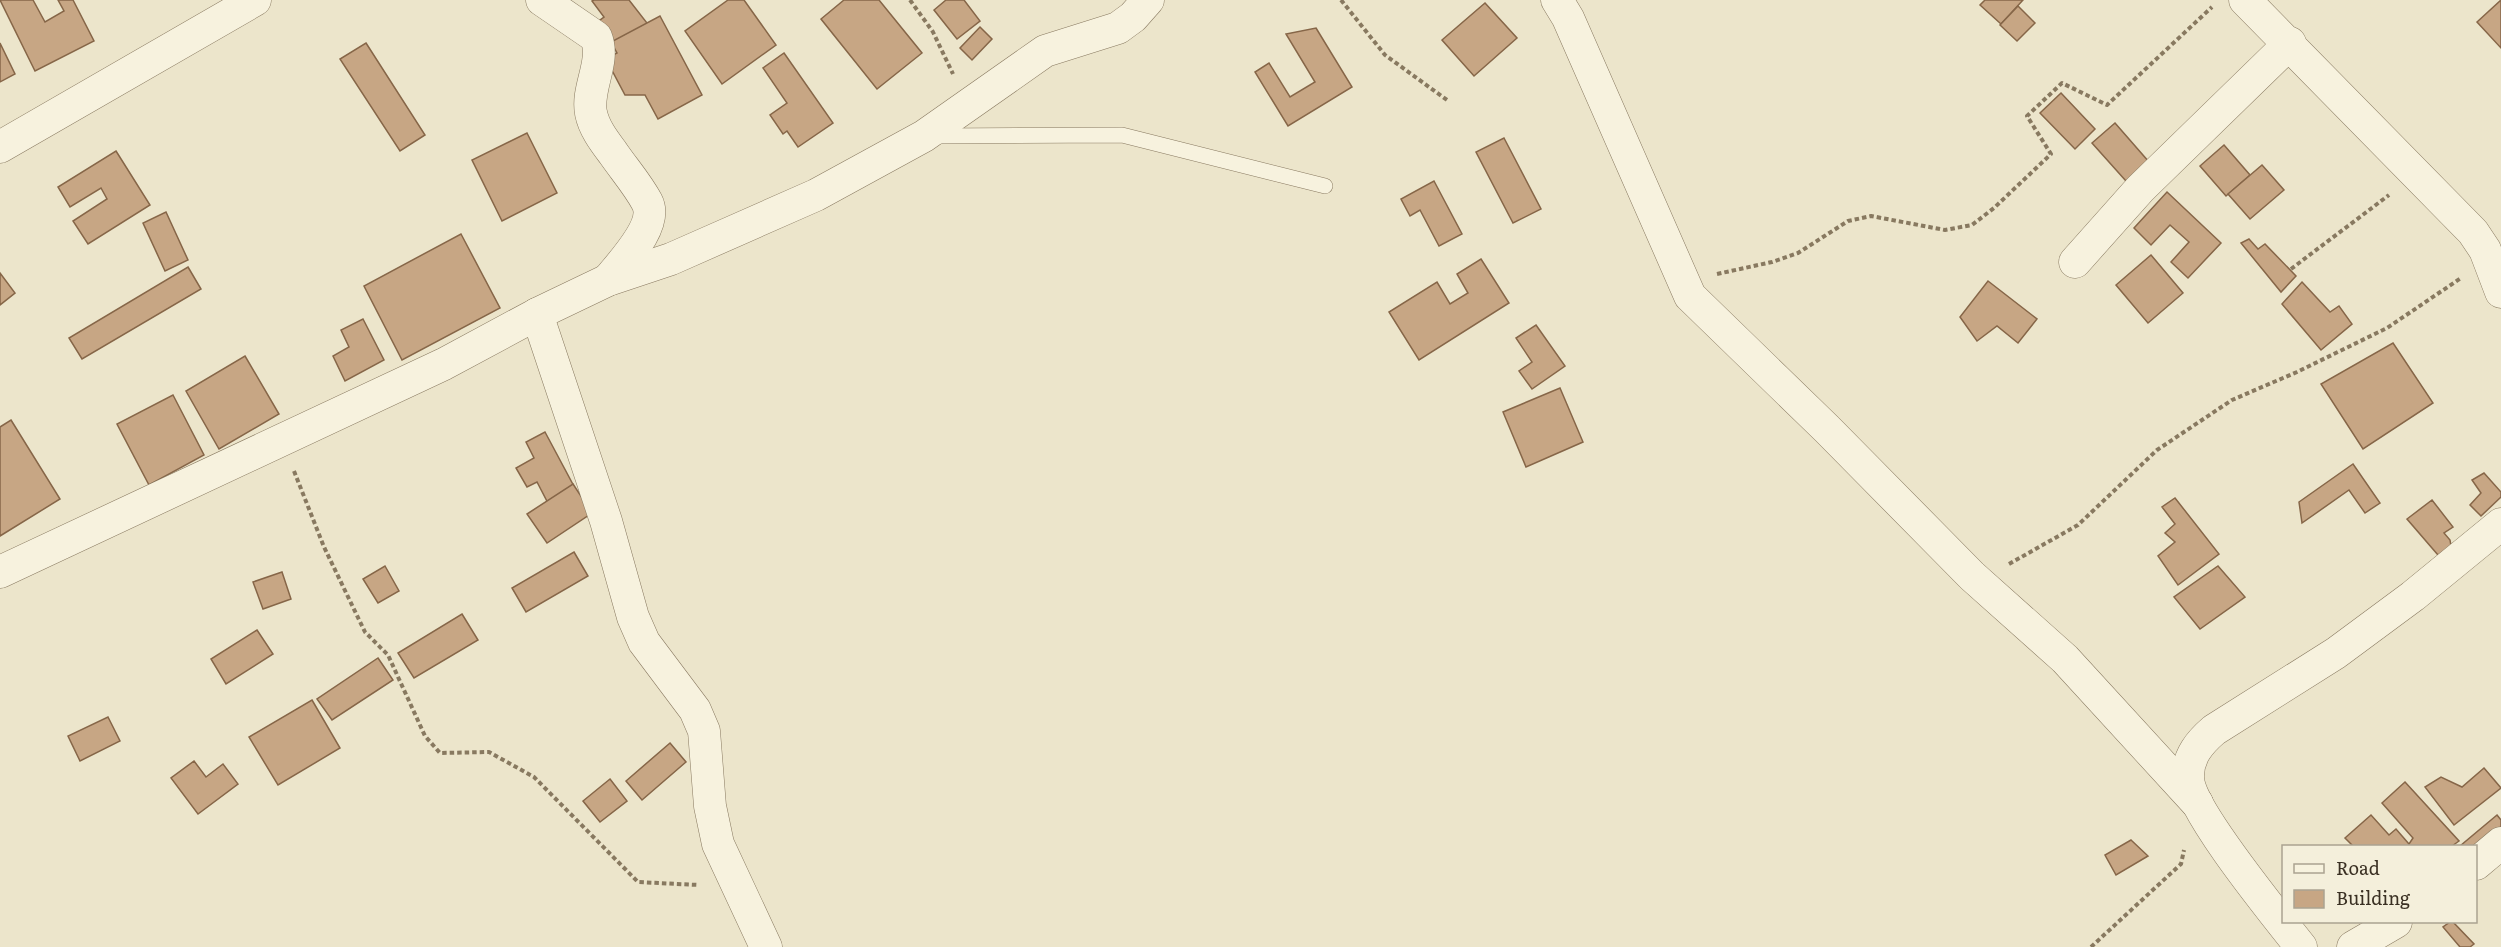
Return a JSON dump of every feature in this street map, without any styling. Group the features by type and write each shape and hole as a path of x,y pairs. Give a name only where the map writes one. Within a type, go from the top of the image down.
{"street":[{"path":"0,147 255,0"},
{"path":"542,0 596,37 599,45 598,62 591,92 591,112 598,133 648,204 650,221 636,246 608,280"},
{"path":"0,572 444,364 537,314 608,280 671,259 816,195 924,136 1045,51 1118,28 1133,17 1148,0"},
{"path":"1557,0 1568,18 1690,296 1978,582 2065,659 2197,803 2238,867 2282,923"},
{"path":"2245,0 2290,43 2473,232 2486,250 2501,292"},
{"path":"2075,262 2140,189 2290,43"},
{"path":"537,314 606,521 633,617 644,642 695,710 704,731 710,806 718,844 766,947"},
{"path":"2197,803 2188,777 2192,758 2199,744 2214,730 2336,653 2413,596 2501,524"},
{"path":"2477,862 2501,843"},
{"path":"2282,923 2301,947"},
{"path":"2353,947 2393,923"}],"lane":[{"path":"924,136 1122,135 1325,186"}],"path":[{"path":"910,0 933,32 968,105"},
{"path":"1341,0 1385,55 1447,100"},
{"path":"1690,296 1718,274 1772,262 1798,253 1848,221 1871,216 1945,230 1972,225 1994,208 2051,154 2027,116 2062,84 2107,105 2219,0"},
{"path":"2291,270 2417,175"},
{"path":"1978,582 2078,525 2157,450 2232,399 2297,372 2387,328 2488,259"},
{"path":"282,440 324,547 365,632 388,655 425,736 441,753 489,752 534,777 638,882 738,887"},
{"path":"2091,947 2181,864 2197,803"}],"building":[{"path":"0,0 33,0 45,22 64,11 58,0 73,0 94,41 35,71"},
{"path":"629,0 647,23 600,59 581,34 604,17 592,1"},
{"path":"728,0 744,0 776,45 722,84 685,31"},
{"path":"844,0 879,0 922,53 877,89 821,19"},
{"path":"946,0 964,0 980,21 957,39 934,10"},
{"path":"1985,0 2023,0 2001,24 1980,5"},
{"path":"2501,0 2501,48 2477,22"},
{"path":"1485,3 1517,38 1474,76 1442,40"},
{"path":"2018,6 2035,23 2017,41 2000,25"},
{"path":"660,16 702,95 658,119 645,95 625,95 606,59 617,53 611,42"},
{"path":"980,27 992,39 972,60 960,48"},
{"path":"1316,28 1352,87 1288,126 1255,72 1269,63 1290,97 1315,82 1286,34"},
{"path":"0,43 15,74 0,82"},
{"path":"366,43 425,135 400,151 340,59"},
{"path":"784,53 833,123 798,147 787,131 783,134 770,115 787,103 763,68"},
{"path":"2061,93 2095,129 2075,149 2040,113"},
{"path":"2115,123 2156,170 2134,190 2092,143"},
{"path":"527,133 557,193 502,221 472,160"},
{"path":"1504,138 1541,209 1513,223 1476,152"},
{"path":"2224,145 2250,175 2226,196 2200,166"},
{"path":"116,151 150,205 88,244 73,221 107,199 101,188 70,207 58,187"},
{"path":"2262,165 2284,190 2250,219 2228,194"},
{"path":"1434,181 1462,234 1439,246 1420,210 1410,216 1401,199"},
{"path":"2167,192 2221,243 2188,278 2171,262 2189,242 2170,225 2151,245 2134,228"},
{"path":"166,212 188,260 165,271 143,223"},
{"path":"461,234 500,308 402,360 364,286"},
{"path":"2249,239 2258,249 2265,244 2296,276 2281,292 2241,243"},
{"path":"2151,255 2183,293 2148,323 2116,285"},
{"path":"1481,259 1509,303 1419,360 1389,312 1437,282 1450,304 1468,293 1457,274"},
{"path":"188,267 201,289 82,359 69,338"},
{"path":"0,273 15,293 0,305"},
{"path":"1988,281 2037,319 2018,343 1997,326 1977,341 1960,317"},
{"path":"2302,282 2330,312 2339,306 2352,324 2321,350 2282,304"},
{"path":"363,319 384,360 345,381 333,356 349,347 341,330"},
{"path":"1536,325 1565,366 1532,389 1519,371 1532,362 1516,338"},
{"path":"2393,343 2433,403 2363,449 2321,384"},
{"path":"245,356 279,414 219,449 186,391"},
{"path":"1560,388 1583,442 1526,467 1503,412"},
{"path":"173,395 204,455 149,485 117,424"},
{"path":"11,420 60,499 0,536 0,427"},
{"path":"545,432 577,492 550,507 537,482 527,487 516,468 534,458 526,442"},
{"path":"2353,464 2380,503 2365,513 2349,490 2302,523 2299,502"},
{"path":"2484,473 2501,492 2501,497 2481,516 2470,505 2481,493 2472,480"},
{"path":"573,484 592,513 547,543 527,514"},
{"path":"2175,498 2219,554 2178,585 2158,556 2175,542 2165,533 2175,524 2162,507"},
{"path":"2432,500 2453,527 2444,533 2450,540 2451,546 2438,555 2407,519"},
{"path":"574,552 588,576 526,612 512,588"},
{"path":"385,566 399,591 378,603 363,579"},
{"path":"2218,566 2245,597 2200,629 2174,597"},
{"path":"282,572 291,599 263,609 253,582"},
{"path":"462,614 478,640 414,678 398,653"},
{"path":"257,630 273,654 226,684 211,659"},
{"path":"378,658 393,680 332,720 317,699"},
{"path":"312,700 340,748 278,785 249,737"},
{"path":"108,717 120,741 80,761 68,736"},
{"path":"670,743 686,762 642,800 626,781"},
{"path":"194,761 206,777 223,764 238,784 198,814 171,778"},
{"path":"2484,768 2501,788 2454,825 2425,787 2441,777 2462,787"},
{"path":"610,779 627,801 600,822 583,801"},
{"path":"2405,782 2459,841 2453,845 2352,845 2345,838 2371,815 2389,835 2396,829 2409,844 2413,838 2382,803"},
{"path":"2497,815 2501,820 2501,857 2477,845 2461,845"},
{"path":"2131,840 2148,856 2116,875 2105,855"},
{"path":"2449,923 2454,923 2474,944 2470,947 2460,947 2443,927"}]}
